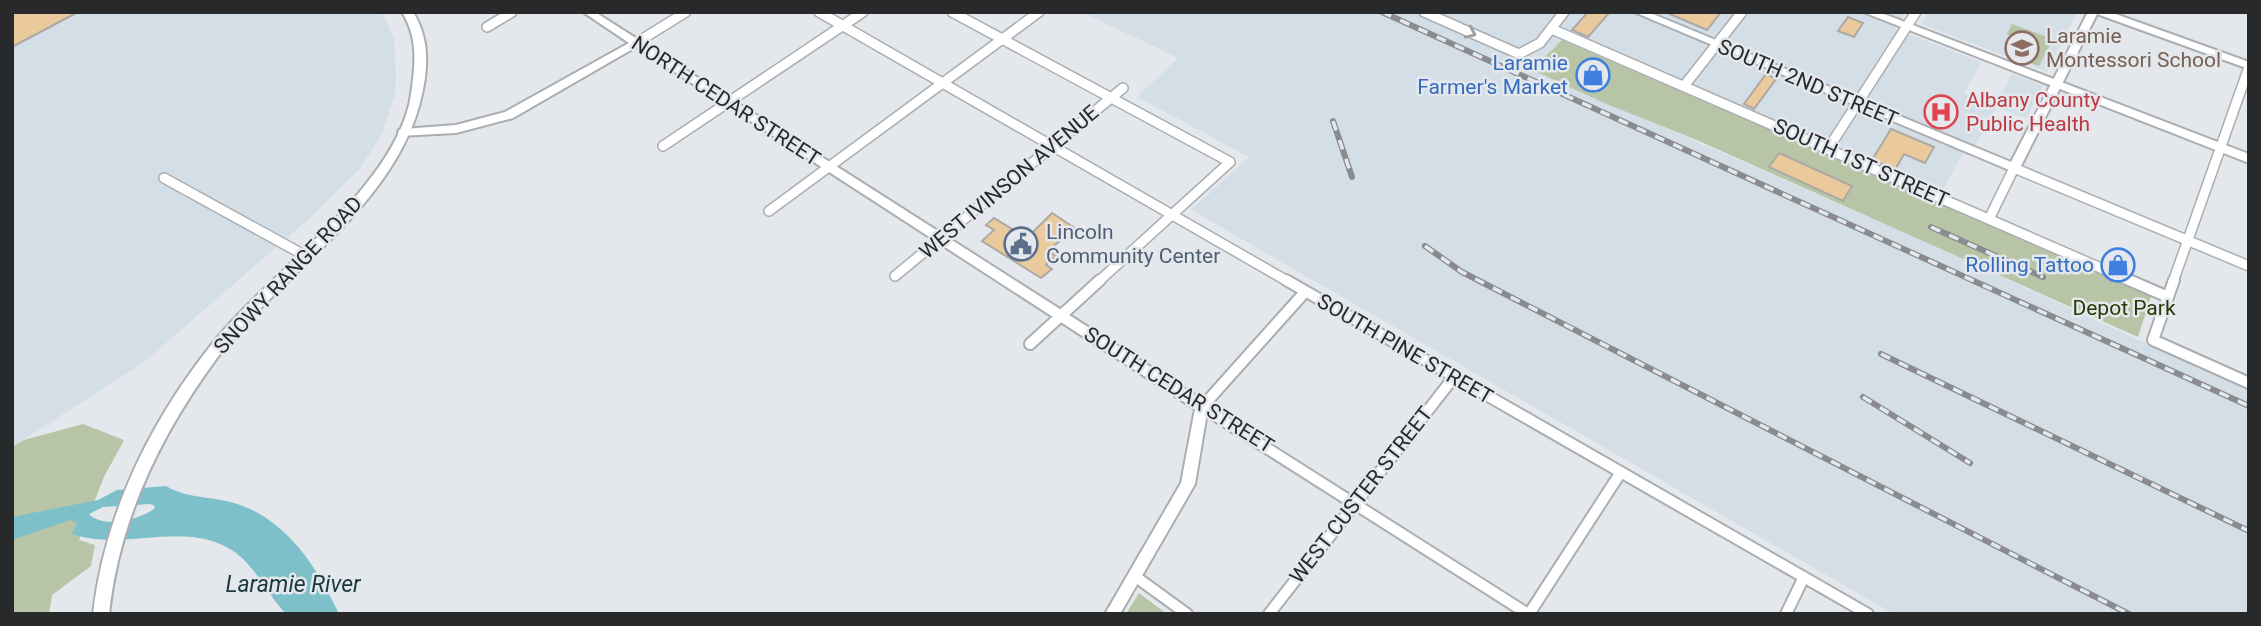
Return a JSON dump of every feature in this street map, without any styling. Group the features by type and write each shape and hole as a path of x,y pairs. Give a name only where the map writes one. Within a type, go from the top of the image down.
{"main road":[{"name":"SNOWY RANGE ROAD","path":"101,614 107,572 139,476 158,439 214,351 363,196 403,133 415,105 421,77 418,35 407,12"},
{"path":"1868,12 2249,159"}],"street":[{"path":"487,27 512,12"},
{"name":"NORTH CEDAR STREET","path":"587,12 829,167"},
{"path":"403,133 456,129 509,115 686,12"},
{"name":"SOUTH PINE STREET","path":"819,12 1868,614"},
{"path":"663,146 863,12"},
{"path":"952,12 1230,162 1030,344"},
{"path":"769,211 1039,12"},
{"path":"1424,12 1519,54 1540,43 1554,30 1553,24 1564,12"},
{"name":"SOUTH 2ND STREET","path":"1639,12 2249,266"},
{"path":"1684,86 1742,12"},
{"path":"1828,149 1916,12"},
{"path":"1989,219 2093,12"},
{"path":"2100,12 2249,66 2153,340 2249,383"},
{"name":"SOUTH 1ST STREET","path":"1554,30 2168,297"},
{"name":"WEST IVINSON AVENUE","path":"895,276 1123,88"},
{"name":"SOUTH CEDAR STREET","path":"829,167 1529,614"},
{"path":"164,178 304,255"},
{"path":"1112,614 1188,484 1202,407 1305,292"},
{"name":"WEST CUSTER STREET","path":"1269,614 1454,377"},
{"path":"1529,614 1621,472"},
{"path":"1136,577 1187,614"},
{"path":"1786,614 1804,577"}],"shaded area":[{"path":"12,12 382,12 394,39 396,76 395,94 382,134 359,170 311,217 143,363 12,447"},
{"path":"1082,12 1905,12 1895,29 1981,62 1964,93 1995,106 2012,74 2043,86 2026,118 1996,107 1970,156 1963,153 1936,203 1563,40 1546,57 1535,63 1528,62 1537,72 1924,241 2249,391 2249,614 1894,614 1191,210 1249,157 1137,97 1178,58"},
{"name":"Laramie Montessori School","path":"1928,12 2077,12 2047,72 1921,24"}],"green space":[{"path":"2012,24 2053,39 2039,66 2007,54 2016,38 2007,34"},
{"name":"Depot Park","path":"1562,40 2145,293 2151,297 2138,337 1699,141 1602,102 1537,72 1526,62 1542,58"},
{"path":"83,424 124,440 104,477 79,540 95,545 91,566 52,595 49,614 12,614 12,447 24,440"},
{"path":"1139,593 1167,614 1126,614"}],"water":[{"name":"Laramie River","path":"166,486 183,493 234,503 253,510 285,533 298,547 321,579 339,614 286,614 247,563 230,549 211,541 172,536 92,539 72,534 77,523 70,520 12,540 12,517 98,500 117,490","holes":["155,506 147,513 121,521 103,521 89,514 103,507"]}],"building":[{"path":"12,12 78,12 12,47"},
{"path":"1588,12 1610,12 1588,37 1572,30"},
{"path":"1665,12 1721,12 1707,30"},
{"path":"1848,17 1863,23 1854,37 1838,31"},
{"path":"1766,74 1776,79 1754,109 1744,104"},
{"path":"1891,129 1934,147 1925,163 1904,154 1895,170 1872,160"},
{"path":"1779,153 1852,186 1843,201 1769,167"},
{"name":"Lincoln Community Center","path":"1052,213 1075,228 1048,251 1056,256 1046,265 1052,269 1041,278 982,241 994,230 986,225 994,218 1027,238"}],"railway":[{"path":"1382,12 2249,406"},
{"path":"1333,121 1352,177"},
{"path":"1931,227 2043,277"},
{"path":"1425,246 1462,272 2129,614"},
{"path":"1881,354 2249,531"},
{"path":"1863,397 1970,463"}],"place":[{"name":"Laramie Montessori School","path":"2022,48"},
{"name":"Laramie Farmer's Market","path":"1593,75"},
{"name":"Albany County Public Health","path":"1941,112"},
{"name":"Lincoln Community Center","path":"1021,244"},
{"name":"Rolling Tattoo","path":"2118,265"}]}
